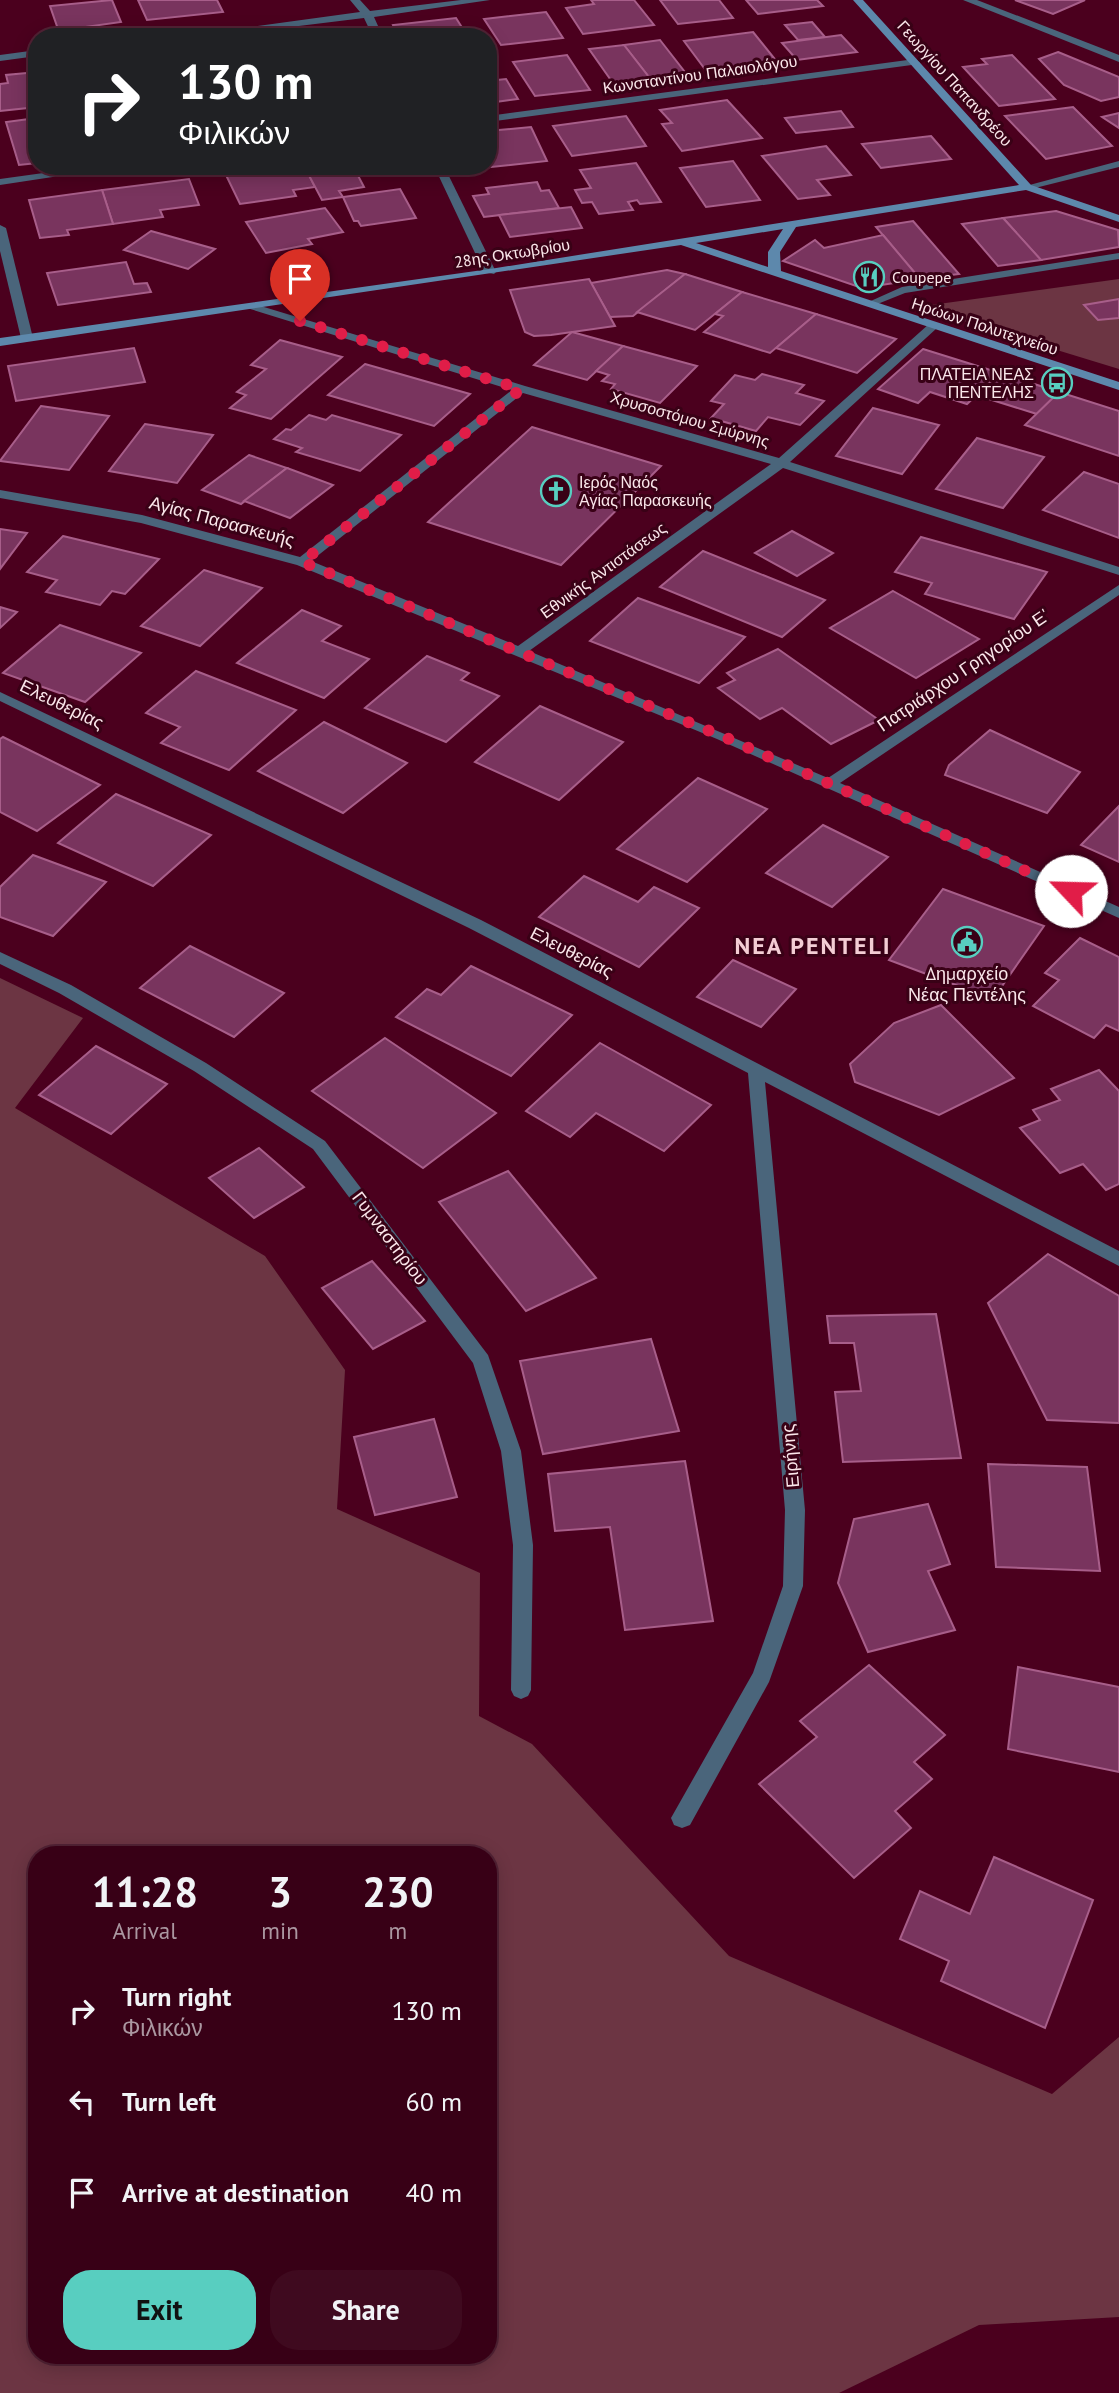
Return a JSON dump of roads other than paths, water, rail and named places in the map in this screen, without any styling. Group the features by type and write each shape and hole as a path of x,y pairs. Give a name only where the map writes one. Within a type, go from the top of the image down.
{"main road":[{"name":"Γεωργίου Παπανδρέου","path":"858,0 1027,187"},
{"path":"1027,187 1119,219"},
{"name":"28ης Οκτωβρίου","path":"0,342 490,272 1027,187"},
{"path":"775,271 771,261 776,246 792,225"},
{"name":"Ηρώων Πολυτεχνείου","path":"682,242 1119,386"}],"street":[{"path":"355,0 368,15 374,28"},
{"path":"258,28 485,0"},
{"path":"968,0 1119,59"},
{"path":"0,58 28,54"},
{"name":"Κωνσταντίνου Παλαιολόγου","path":"497,118 915,62"},
{"path":"1027,187 1119,164"},
{"path":"0,182 52,175"},
{"path":"443,175 490,272"},
{"path":"0,228 27,338"},
{"path":"870,304 902,290 1119,256"},
{"name":"Χρυσοστόμου Σμύρνης","path":"251,306 521,389 781,463 1119,570"},
{"name":"Εθνικής Αντιστάσεως","path":"518,653 781,463 933,326"},
{"path":"302,562 521,389"},
{"name":"Αγίας Παρασκευής","path":"0,494 142,519 302,562 829,784 1119,913"},
{"name":"Πατριάρχου Γρηγορίου Ε'","path":"829,784 1119,589"},
{"name":"Ελευθερίας","path":"0,696 475,923 1119,1259"},
{"name":"Γυμναστηρίου","path":"0,957 65,989 200,1067 319,1145 481,1360 511,1451 521,1532 520,1690"},
{"name":"Ειρήνης","path":"682,1818 762,1676 793,1586 794,1510 756,1070"}],"place":[{"name":"Coupepe","path":"869,277"},
{"name":"ΠΛΑΤΕΙΑ ΝΕΑΣ ΠΕΝΤΕΛΗΣ","path":"1057,383"},
{"name":"Ιερός Ναός Αγίας Παρασκευής","path":"556,491"},
{"name":"Δημαρχείο Νέας Πεντέλης","path":"967,942"}],"district":[{"name":"NEA PENTELI","path":"813,945"}]}
